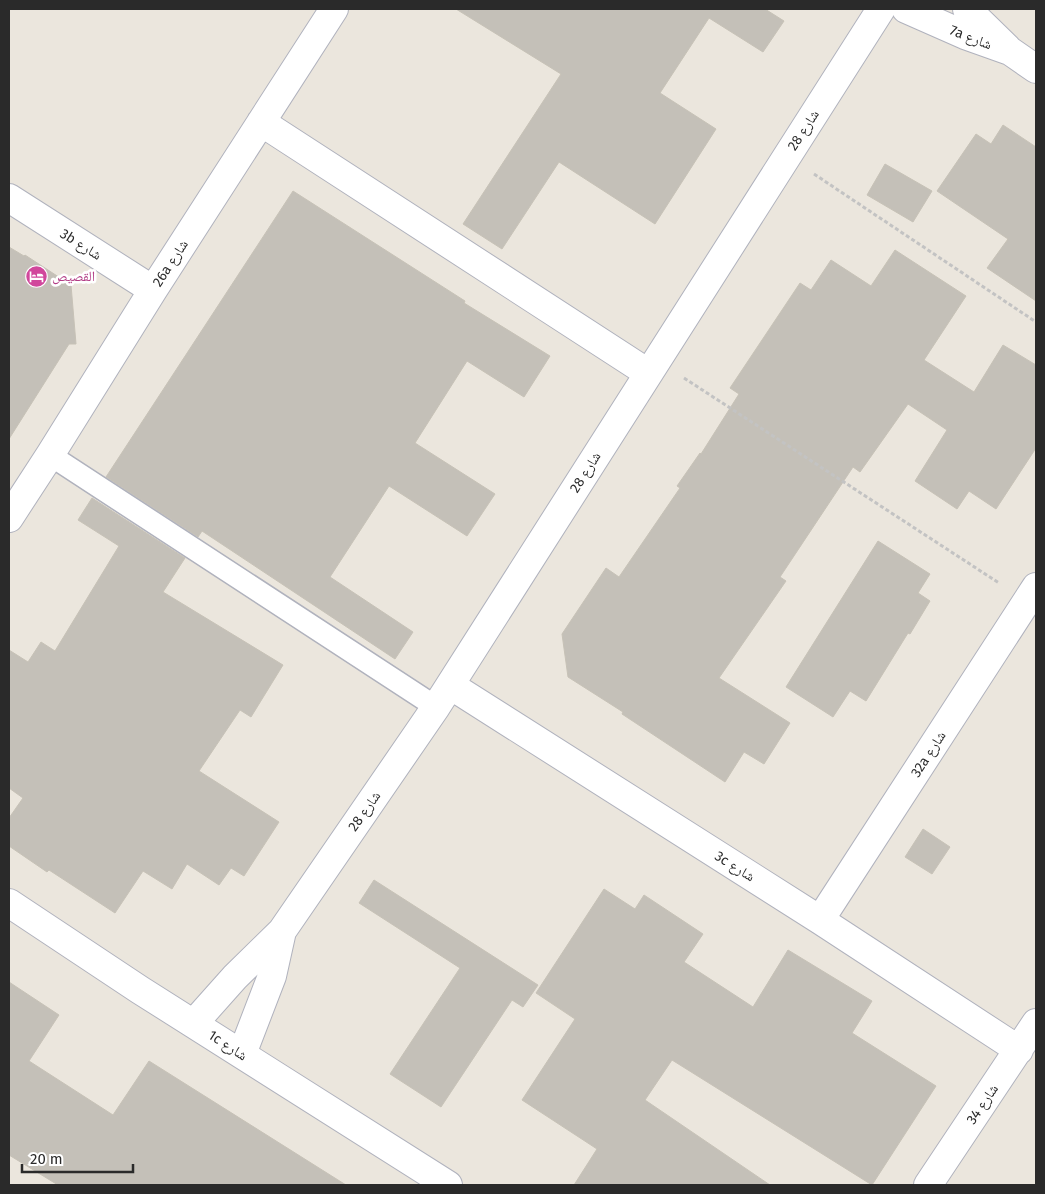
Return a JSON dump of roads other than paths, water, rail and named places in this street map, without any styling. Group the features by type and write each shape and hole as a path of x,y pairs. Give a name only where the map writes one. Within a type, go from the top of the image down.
{"street":[{"name":"26a شارع","path":"9,518 334,9"},
{"name":"شارع 28","path":"194,1023 235,977 282,930 443,696 881,9"},
{"name":"7a شارع","path":"906,9 965,35 1010,51"},
{"name":"7a شارع","path":"967,9 1010,51 1036,68"},
{"path":"261,122 653,366"},
{"name":"3b شارع","path":"9,198 153,290"},
{"name":"32a شارع","path":"820,920 1032,594"},
{"name":"3c شارع","path":"443,696 820,920 1019,1050"},
{"name":"1c شارع","path":"9,903 448,1185"},
{"name":"شارع 28","path":"242,1054 272,976 282,930"},
{"name":"شارع 34","path":"928,1185 1036,1023"}],"lane":[{"path":"50,455 443,696"}],"place":[{"name":"القصيص","path":"36,276"}]}
